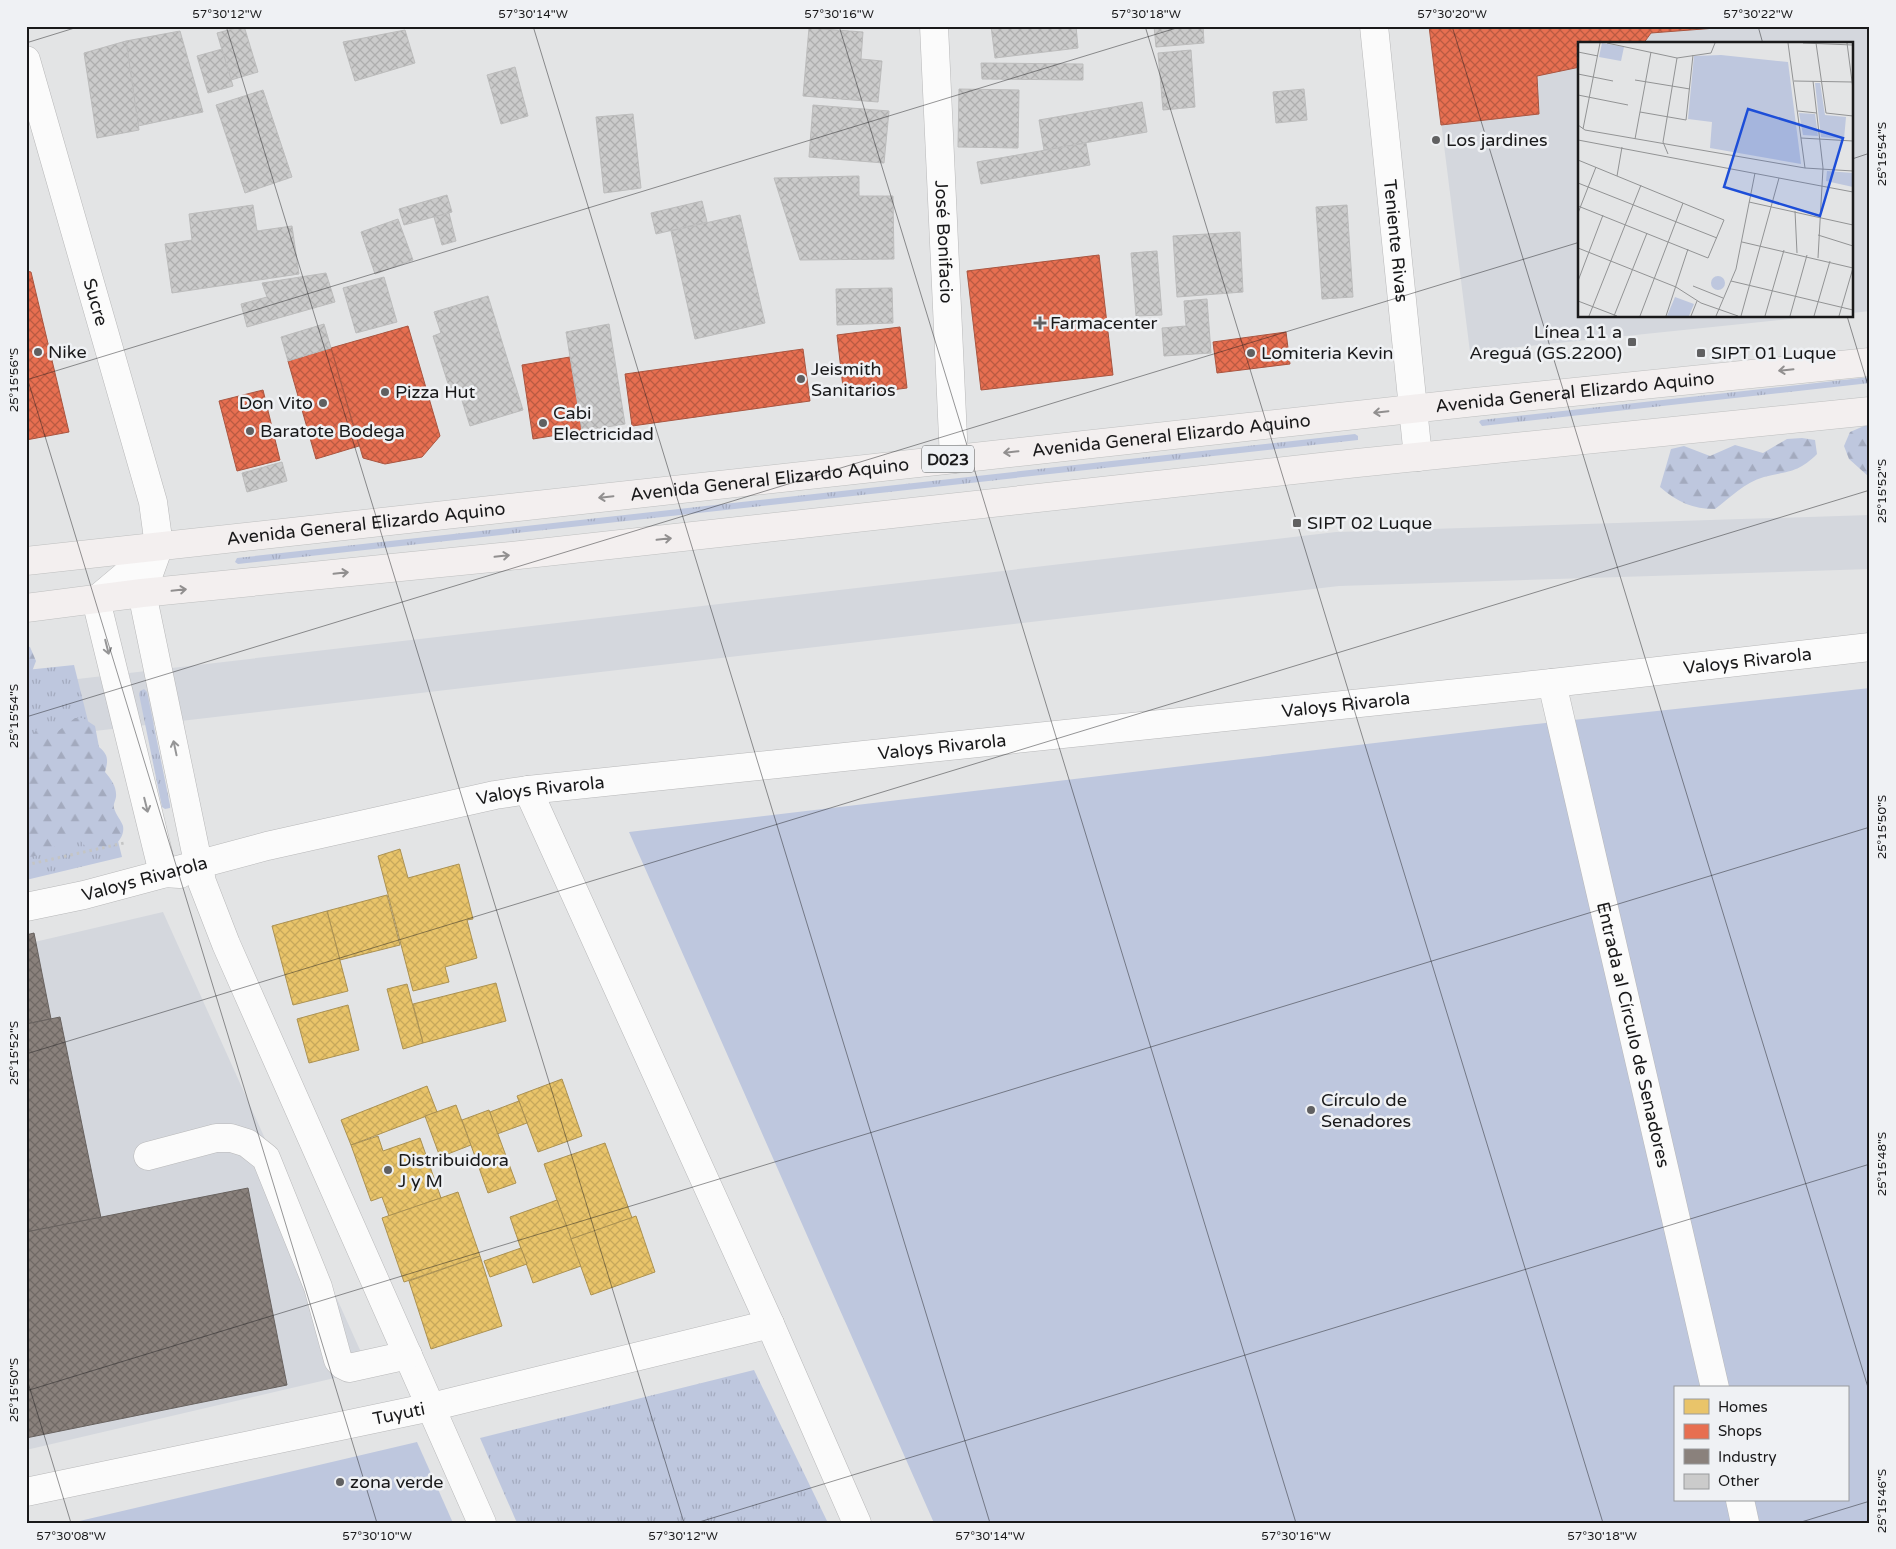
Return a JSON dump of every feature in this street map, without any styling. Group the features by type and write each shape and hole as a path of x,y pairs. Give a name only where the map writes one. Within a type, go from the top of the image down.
{"main road":[{"name":"Avenida General Elizardo Aquino","path":"26,561 1413,409 1870,362"},
{"path":"26,608 142,593 510,556 1418,457 1870,411"}],"street":[{"name":"José Bonifacio","path":"934,26 954,459"},
{"name":"Teniente Rivas","path":"1374,26 1418,457"},
{"name":"Sucre","path":"26,60 154,502 160,546"},
{"path":"160,546 142,593 201,873 226,944 482,1523"},
{"path":"160,546 96,600 163,873"},
{"name":"Valoys Rivarola","path":"26,907 84,895 163,873 201,873 268,846 495,795 528,790 1552,683 1870,647"},
{"name":"Entrada al Círculo de Senadores","path":"1552,683 1715,1386"},
{"path":"528,790 770,1324 857,1523"},
{"path":"148,1156 216,1138 231,1138 247,1143 266,1158 318,1287 338,1360 343,1366 350,1368 408,1355"},
{"name":"Tuyuti","path":"26,1492 431,1407 770,1324"},
{"path":"1740,1502 1745,1523"}],"shaded area":[{"path":"1429,26 1870,26 1870,311 1854,313 1854,42 1578,42 1578,318 1799,318 1470,352"},
{"path":"1870,515 1870,569 1339,586 26,739 26,685 1336,532"},
{"path":"163,912 369,1370 26,1450 26,944"}],"green space":[{"path":"1870,377 1870,383 1482,426 1479,422 1481,420"},
{"path":"1864,426 1870,426 1870,475 1868,476 1849,459 1844,446 1850,432"},
{"path":"1355,434 1358,436 1358,440 238,564 235,562 237,558"},
{"path":"1802,438 1815,440 1817,454 1804,465 1750,483 1715,509 1700,508 1686,504 1660,487 1671,449 1684,446 1710,456 1735,445 1763,453 1787,439"},
{"path":"26,646 30,647 36,661 31,674 26,680"},
{"path":"74,665 122,857 26,880 26,670"},
{"name":"Círculo de Senadores","path":"1870,688 1870,1523 934,1523 629,832 1527,725"},
{"path":"144,689 147,692 170,805 170,808 165,809 162,807 139,694"},
{"path":"75,718 83,718 95,726 99,747 107,758 105,772 116,790 114,807 123,826 123,832 118,842 102,852 91,854 80,840 71,837 44,853 26,857 26,744 37,729 44,728 50,732 57,732"},
{"name":"zona verde","path":"754,1370 828,1523 517,1523 480,1438"},
{"name":"zona verde","path":"417,1442 453,1523 71,1523"}],"building: Homes":[{"path":"400,849 408,878 459,864 473,919 467,920 477,958 445,967 449,982 413,991 378,856"},
{"path":"387,895 400,945 340,960 327,911"},
{"path":"327,911 348,991 293,1005 272,926"},
{"path":"496,983 506,1021 423,1043 413,1004"},
{"path":"407,984 423,1043 403,1049 387,989"},
{"path":"348,1005 359,1050 309,1063 297,1019"},
{"path":"562,1079 582,1136 538,1152 517,1096"},
{"path":"427,1086 437,1112 351,1145 341,1120"},
{"path":"519,1101 527,1123 497,1134 490,1112"},
{"path":"456,1105 471,1145 440,1157 425,1116"},
{"path":"489,1110 516,1183 488,1193 462,1120"},
{"path":"378,1136 383,1151 420,1138 441,1198 389,1216 382,1197 371,1201 351,1145"},
{"path":"605,1143 632,1218 571,1239 544,1164"},
{"path":"458,1192 480,1256 404,1282 382,1218"},
{"path":"557,1200 581,1266 533,1283 510,1217"},
{"path":"636,1216 655,1272 591,1295 571,1239"},
{"path":"521,1248 527,1264 490,1277 484,1261"},
{"path":"480,1256 502,1326 431,1349 409,1281"}],"building: Shops":[{"path":"1429,26 1742,26 1651,33 1644,42 1578,42 1578,67 1537,76 1539,114 1441,125"},
{"name":"Farmacenter","path":"1099,255 1113,375 981,390 967,271"},
{"name":"Nike","path":"26,271 31,272 69,432 26,440"},
{"name":"Pizza Hut","path":"408,326 440,436 422,457 385,464 363,458 331,348"},
{"path":"900,327 907,388 844,396 837,335"},
{"name":"Lomiteria Kevin","path":"1286,332 1290,364 1217,373 1213,342"},
{"name":"Don Vito","path":"331,348 359,446 316,459 288,361"},
{"path":"803,349 810,401 632,426 625,374"},
{"path":"570,357 582,431 533,439 522,365"},
{"name":"Baratote Bodega","path":"263,390 280,460 237,471 219,401"}],"building: Industry":[{"path":"34,933 51,1019 26,1024 26,935"},
{"path":"60,1017 101,1218 26,1232 26,1024"},
{"path":"248,1188 287,1385 26,1438 26,1232"}],"building: Other":[{"path":"244,26 258,72 231,80 217,33"},
{"path":"991,26 1076,26 1078,48 995,58"},
{"path":"1154,26 1203,26 1204,43 1156,47"},
{"path":"809,28 863,32 861,59 882,61 878,102 803,96"},
{"path":"405,30 415,63 355,81 343,42"},
{"path":"180,31 203,112 138,126 126,41"},
{"path":"126,41 139,130 97,138 84,53"},
{"path":"222,49 233,86 208,93 197,56"},
{"path":"1191,50 1195,107 1163,110 1158,53"},
{"path":"981,63 1083,64 1083,80 982,79"},
{"path":"515,67 528,116 501,124 487,75"},
{"path":"959,89 1019,90 1018,148 958,147"},
{"path":"1304,89 1307,120 1276,123 1273,92"},
{"path":"263,90 292,177 245,193 216,105"},
{"path":"1142,102 1147,132 1044,150 1039,120"},
{"path":"813,105 889,111 884,163 809,157"},
{"path":"633,114 641,188 604,193 596,117"},
{"path":"1086,143 1090,165 981,184 977,162"},
{"path":"859,176 859,196 893,196 894,259 800,260 774,178"},
{"path":"447,195 452,212 404,225 399,209"},
{"path":"702,201 707,222 656,234 651,213"},
{"path":"253,205 257,231 292,226 299,274 172,293 165,244 192,240 189,214"},
{"path":"1347,205 1353,297 1322,299 1316,207"},
{"path":"449,213 456,241 442,245 434,217"},
{"path":"740,215 765,323 695,339 671,231"},
{"path":"398,219 413,260 375,274 361,232"},
{"path":"1240,232 1243,292 1177,297 1173,236"},
{"path":"1157,251 1162,315 1136,316 1131,253"},
{"path":"326,273 335,302 247,327 241,304 267,297 262,283"},
{"path":"384,277 397,322 356,333 343,288"},
{"path":"892,288 893,323 837,325 836,289"},
{"path":"488,296 523,410 470,426 458,388 450,390 433,336 441,333 434,312"},
{"path":"1207,299 1211,353 1164,356 1162,328 1186,326 1184,301"},
{"path":"324,324 331,348 288,361 281,337"},
{"path":"609,324 625,424 582,431 566,332"},
{"path":"282,462 287,481 247,492 242,473"}],"place":[{"name":"Los jardines","path":"1436,140"},
{"name":"Farmacenter","path":"1040,323"},
{"name":"Línea 11 a Areguá (GS.2200)","path":"1632,342"},
{"name":"Nike","path":"38,352"},
{"name":"Lomiteria Kevin","path":"1251,353"},
{"name":"SIPT 01 Luque","path":"1701,353"},
{"name":"Jeismith Sanitarios","path":"801,379"},
{"name":"Pizza Hut","path":"385,392"},
{"name":"Don Vito","path":"323,403"},
{"name":"Cabi Electricidad","path":"543,423"},
{"name":"Baratote Bodega","path":"250,431"},
{"name":"SIPT 02 Luque","path":"1297,523"},
{"name":"Círculo de Senadores","path":"1311,1110"},
{"name":"Distribuidora J y M","path":"388,1170"},
{"name":"zona verde","path":"340,1482"}]}
